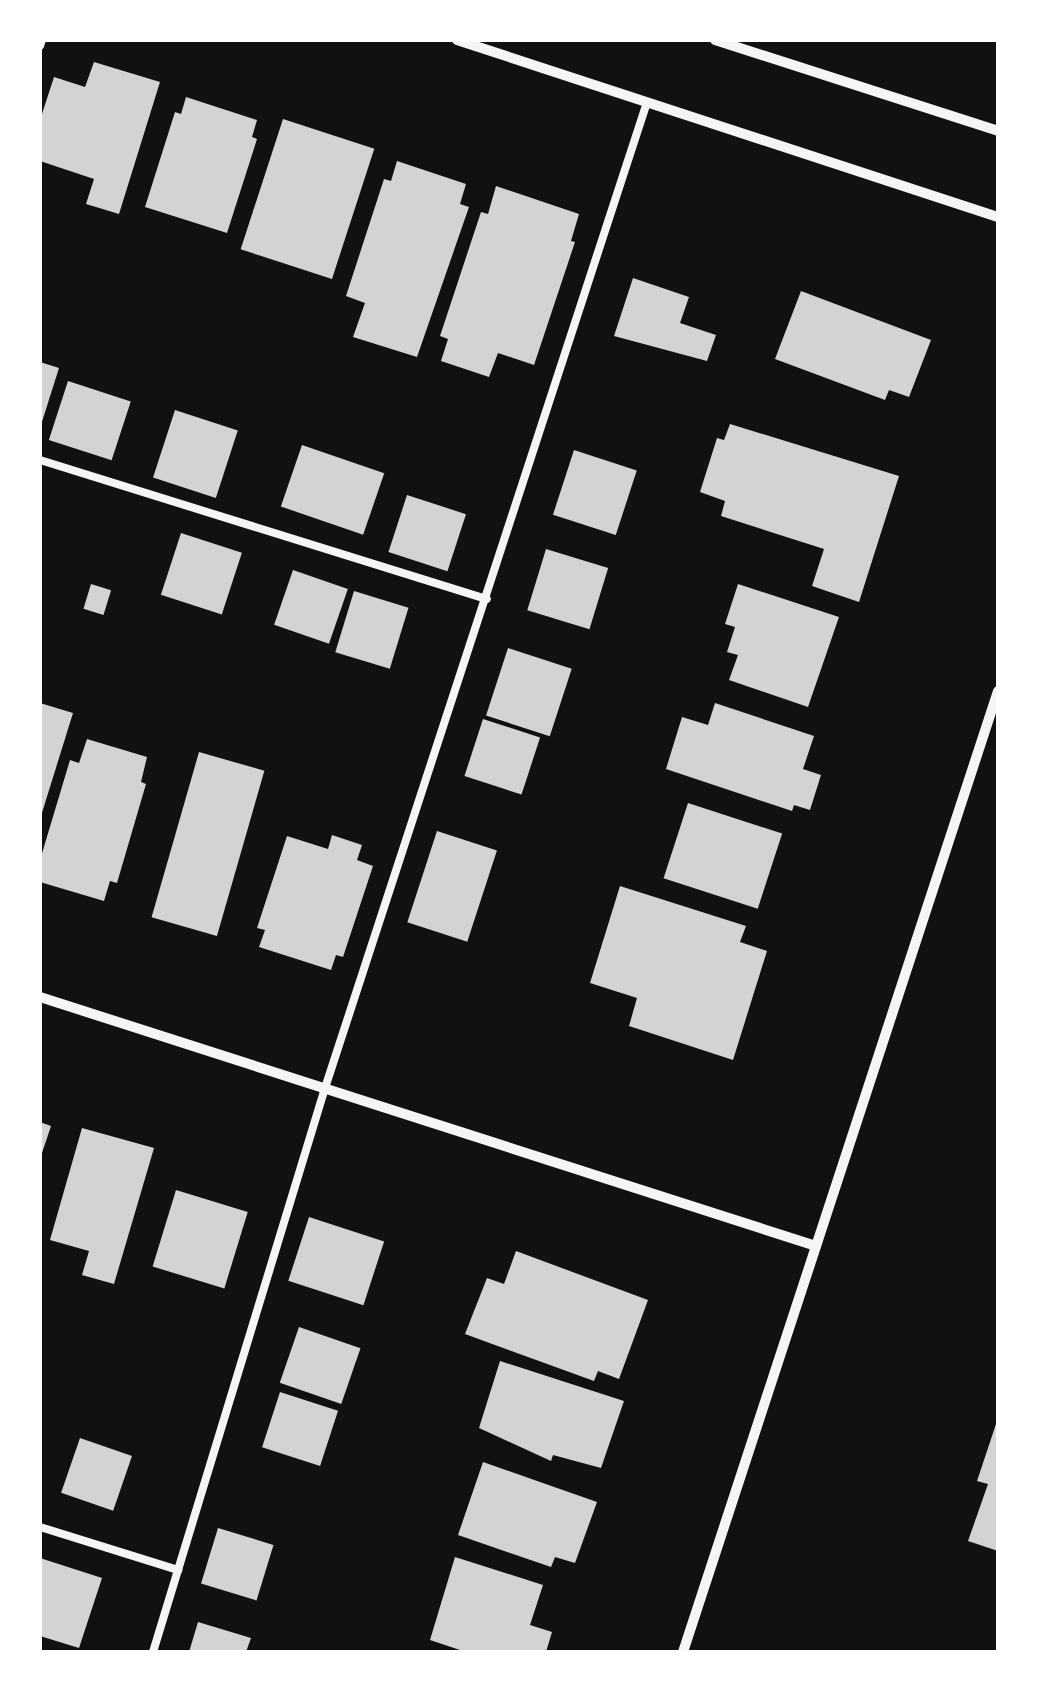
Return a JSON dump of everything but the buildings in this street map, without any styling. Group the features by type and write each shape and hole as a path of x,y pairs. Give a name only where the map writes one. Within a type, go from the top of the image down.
{"street":[{"path":"457,40 998,218"},
{"path":"716,40 998,132"},
{"path":"683,1652 998,691"},
{"path":"40,996 816,1246"}],"lane":[{"path":"153,1652 325,1088 488,599 647,102"},
{"path":"40,460 488,599"},
{"path":"40,1527 178,1570"}]}
